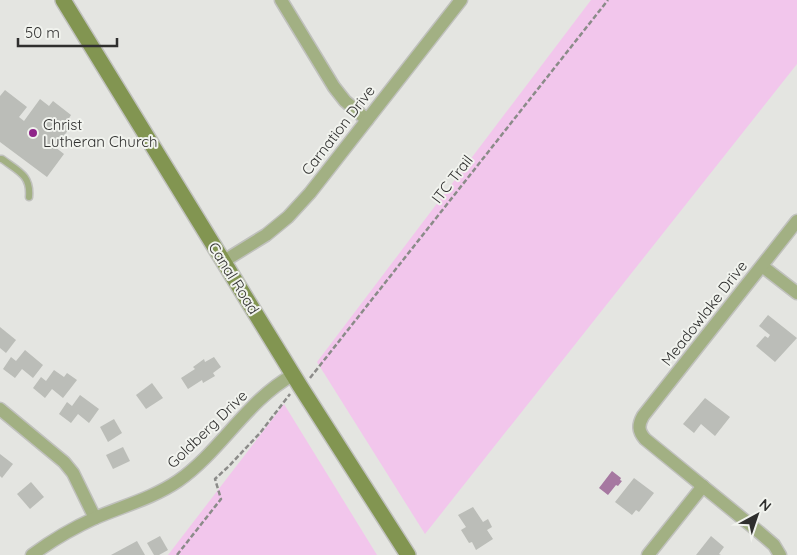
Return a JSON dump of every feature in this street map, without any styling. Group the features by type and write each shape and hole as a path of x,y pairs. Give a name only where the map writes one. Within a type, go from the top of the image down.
{"street":[{"name":"Canal Road","path":"63,0 293,374 408,555"},
{"path":"281,0 334,87 345,101 367,120"},
{"name":"Carnation Drive","path":"224,261 266,235 288,217 310,193 461,0"},
{"name":"Meadowlake Drive","path":"703,486 645,439 640,433 639,426 644,416 797,221"},
{"path":"762,266 797,293"},
{"name":"Goldberg Drive","path":"32,555 43,546 95,518 164,490 180,479 216,446 268,392 293,374"},
{"path":"0,409 64,462 73,472 95,518"},
{"path":"648,555 703,486 774,545 780,555"}],"lane":[{"path":"0,159 27,178 30,188 29,197"}],"path":[{"name":"ITC Trail","path":"314,372 608,0"},
{"path":"177,555 221,499 215,479 260,432 288,396"}],"shaded area":[{"path":"591,0 797,0 797,64 425,534 317,362"},
{"path":"284,404 377,555 168,555"},
{"path":"612,471 622,481 608,495 599,488"}],"building":[{"name":"Christ Lutheran Church","path":"5,90 27,107 19,117 24,121 40,99 49,106 53,101 71,115 68,120 73,124 55,147 64,154 47,177 0,142 0,96"},
{"path":"768,315 797,338 775,362 756,346 765,336 768,338 770,335 759,326"},
{"path":"0,327 16,340 6,353 0,348"},
{"path":"25,350 43,365 33,378 22,369 15,378 3,369 11,357 16,361"},
{"path":"214,357 221,367 213,373 215,376 203,383 202,380 188,389 181,378 195,369 193,367 204,359 205,362"},
{"path":"54,370 64,377 67,373 77,380 63,398 52,389 45,398 33,388 41,377 46,381"},
{"path":"152,383 163,398 146,409 136,395"},
{"path":"80,395 99,409 89,423 78,414 71,423 59,414 67,402 72,406"},
{"path":"705,398 730,417 715,436 701,424 694,433 683,424"},
{"path":"114,419 122,433 108,442 100,427"},
{"path":"123,447 130,461 113,469 106,455"},
{"path":"0,454 13,464 2,478 0,476"},
{"path":"634,478 654,493 639,512 636,510 632,515 615,502"},
{"path":"31,482 44,497 30,509 17,494"},
{"path":"473,507 483,522 488,519 492,527 487,530 493,539 476,550 472,542 469,543 461,530 466,527 458,515"},
{"path":"160,536 168,550 159,555 154,555 147,543"},
{"path":"711,536 724,547 719,554 721,555 696,555"},
{"path":"137,541 145,555 111,555"}],"place":[{"name":"Christ Lutheran Church","path":"33,133"}]}
